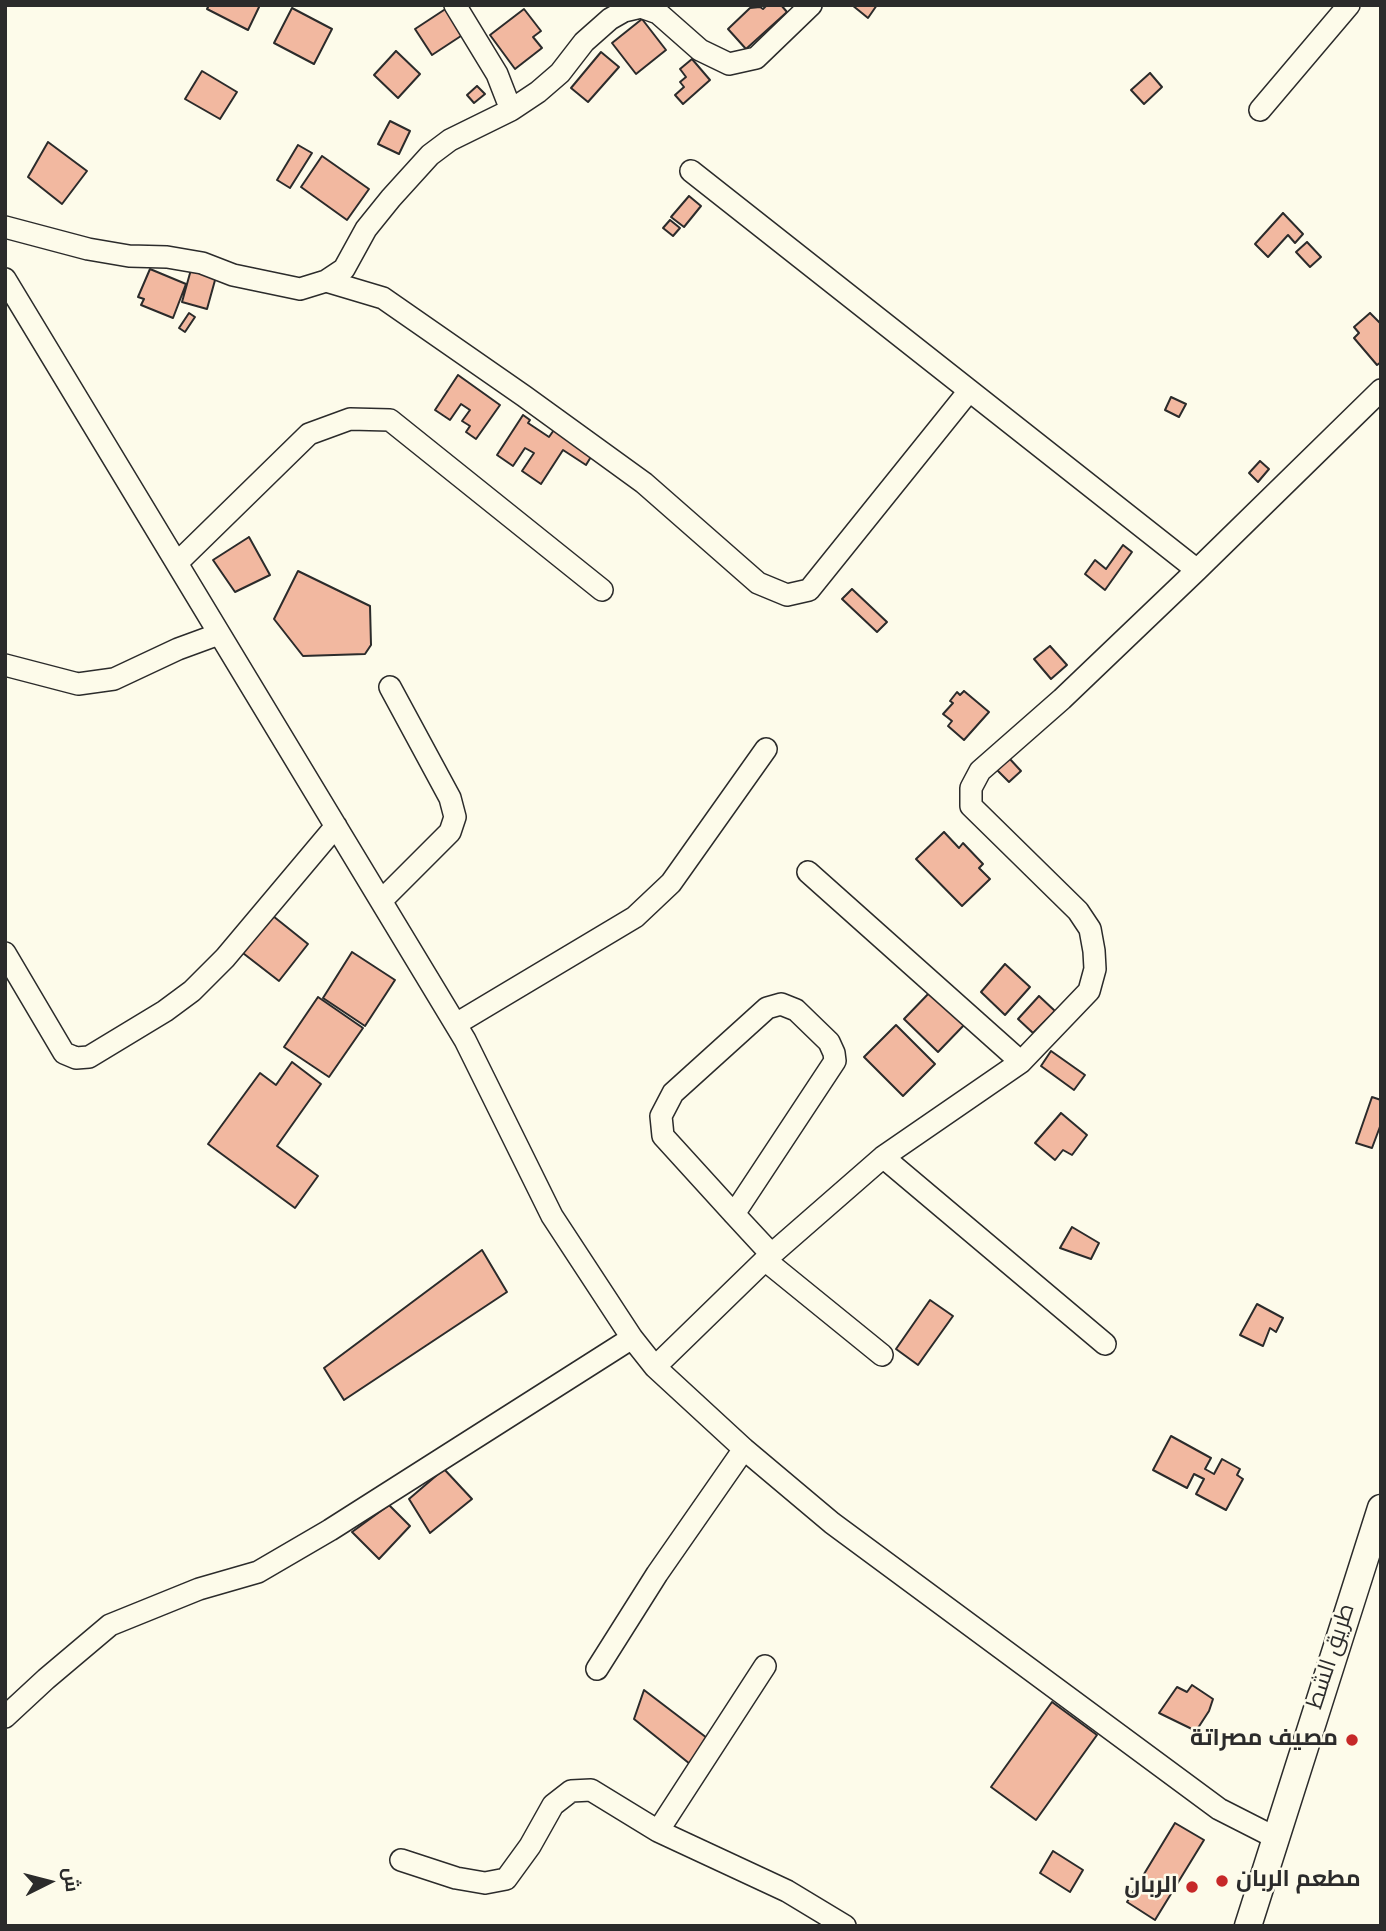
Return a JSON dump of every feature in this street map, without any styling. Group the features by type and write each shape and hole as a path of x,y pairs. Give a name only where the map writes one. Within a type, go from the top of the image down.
{"main road":[{"name":"طريق الشط","path":"1248,1926 1381,1508"}],"street":[{"path":"455,5 497,74 511,110"},
{"path":"5,227 88,249 202,263 233,275 300,289 326,281 344,269 366,229 430,155 450,140 511,110 560,73 584,42 624,10 641,7 658,13 700,50 729,64 756,58 811,5"},
{"path":"1259,110 1349,5"},
{"path":"691,171 1197,570"},
{"path":"5,279 456,1024 552,1216 654,1367 744,1449 832,1523 1219,1808 1276,1838"},
{"path":"326,281 383,298 644,483 758,583 787,595 810,590 969,391"},
{"path":"654,1367 769,1257 883,1157 1021,1062 1089,991 1095,969 1090,929 1078,911 971,806 971,788 980,772 1062,699 1381,390"},
{"path":"177,563 309,434 351,419 390,420 602,590"},
{"path":"5,665 78,684 114,679 178,649 219,634"},
{"path":"381,901 450,832 454,817 450,798 390,687"},
{"path":"456,1024 635,916 671,883 766,749"},
{"path":"5,953 64,1053 76,1058 89,1057 165,1011 192,991 225,958 336,826"},
{"path":"808,872 1021,1062"},
{"path":"734,1214 835,1062 829,1042 796,1010 781,1004 767,1008 673,1093 661,1116 663,1136 769,1257 882,1355"},
{"path":"883,1157 1105,1344"},
{"path":"5,1717 110,1625 199,1589 258,1572 330,1530 632,1338"},
{"path":"597,1669 657,1573 744,1449"},
{"path":"658,1831 765,1666"},
{"path":"401,1860 457,1878 485,1883 506,1879 530,1846 553,1805 571,1791 591,1790 658,1831 787,1891 845,1926"}],"building":[{"path":"209,5 260,5 248,30 207,9"},
{"path":"767,5 781,5 787,12 746,49 728,29 750,8 763,9"},
{"path":"852,5 877,5 868,18"},
{"path":"292,8 332,29 314,64 274,43"},
{"path":"447,8 464,34 432,55 415,29"},
{"path":"524,9 541,31 533,37 542,48 515,69 490,35"},
{"path":"642,19 666,50 636,74 612,43"},
{"path":"396,51 420,74 398,98 374,75"},
{"path":"601,52 619,67 588,102 571,88"},
{"path":"692,59 710,80 683,104 675,95 684,87 680,82 686,77 680,69"},
{"path":"202,71 237,92 220,119 185,99"},
{"path":"1150,73 1162,87 1144,104 1131,90"},
{"path":"477,86 485,94 474,103 467,95"},
{"path":"390,121 410,131 399,154 378,144"},
{"path":"48,142 87,171 62,204 28,177"},
{"path":"298,145 312,153 290,188 277,180"},
{"path":"322,156 369,189 347,220 301,187"},
{"path":"689,196 701,206 684,227 671,217"},
{"path":"1283,213 1303,234 1295,243 1288,235 1268,257 1255,244"},
{"path":"670,220 680,228 673,236 663,228"},
{"path":"1307,242 1321,257 1310,267 1296,252"},
{"path":"192,266 217,273 207,309 182,302"},
{"path":"150,269 186,284 173,318 141,305 144,299 138,297"},
{"path":"189,313 195,317 185,332 179,328"},
{"path":"1370,313 1381,324 1381,362 1377,365 1354,338 1359,333 1354,327"},
{"path":"458,375 500,405 476,439 466,432 470,426 462,421 470,410 461,404 450,420 435,410"},
{"path":"1171,397 1186,404 1179,417 1165,410"},
{"path":"523,415 530,420 528,423 549,437 556,427 594,452 586,465 563,450 541,484 522,471 534,453 525,448 513,466 497,455"},
{"path":"1260,461 1269,469 1258,482 1249,473"},
{"path":"249,537 270,575 235,592 213,560"},
{"path":"1123,545 1132,552 1105,590 1085,574 1095,560 1106,569"},
{"path":"298,571 370,606 371,645 365,654 303,656 274,619"},
{"path":"852,589 887,622 877,632 842,599"},
{"path":"1050,646 1067,665 1051,679 1034,659"},
{"path":"964,691 989,712 964,740 948,726 952,721 943,714 953,703 950,701 957,692 960,695"},
{"path":"1009,758 1021,771 1009,782 997,770"},
{"path":"944,832 959,848 963,843 983,864 979,868 990,879 962,906 916,859"},
{"path":"268,912 308,944 279,981 239,950"},
{"path":"352,952 395,980 365,1026 323,998"},
{"path":"1005,964 1030,987 1005,1015 981,992"},
{"path":"931,991 965,1024 938,1052 904,1019"},
{"path":"1039,996 1055,1011 1033,1033 1018,1019"},
{"path":"318,997 363,1028 329,1077 284,1047"},
{"path":"896,1025 935,1064 903,1096 864,1057"},
{"path":"1051,1051 1085,1075 1074,1090 1041,1066"},
{"path":"292,1062 321,1084 277,1146 318,1176 295,1208 208,1144 260,1073 276,1085"},
{"path":"1372,1097 1381,1100 1381,1124 1372,1148 1356,1143"},
{"path":"1061,1113 1087,1135 1072,1155 1063,1150 1055,1160 1035,1143"},
{"path":"1072,1227 1099,1243 1091,1259 1060,1248"},
{"path":"482,1250 507,1292 344,1400 324,1368"},
{"path":"930,1300 953,1316 918,1365 896,1349"},
{"path":"1257,1304 1283,1318 1276,1332 1270,1328 1263,1346 1240,1335"},
{"path":"1171,1436 1211,1458 1205,1469 1214,1474 1222,1459 1240,1469 1237,1475 1243,1479 1226,1510 1196,1494 1204,1479 1194,1474 1187,1488 1153,1470"},
{"path":"444,1469 472,1499 430,1533 409,1499"},
{"path":"389,1505 410,1526 379,1559 352,1532"},
{"path":"1192,1685 1213,1699 1196,1731 1159,1713 1177,1687 1187,1692"},
{"path":"644,1690 707,1738 690,1764 634,1719"},
{"path":"1052,1702 1097,1735 1036,1820 991,1787"},
{"path":"1175,1823 1204,1840 1155,1920 1127,1902"},
{"path":"1053,1851 1083,1870 1070,1892 1040,1873"}],"place":[{"name":"مصيف مصراتة","path":"1352,1740"},
{"name":"مطعم الربان","path":"1222,1881"},
{"name":"الربان","path":"1192,1887"}]}
